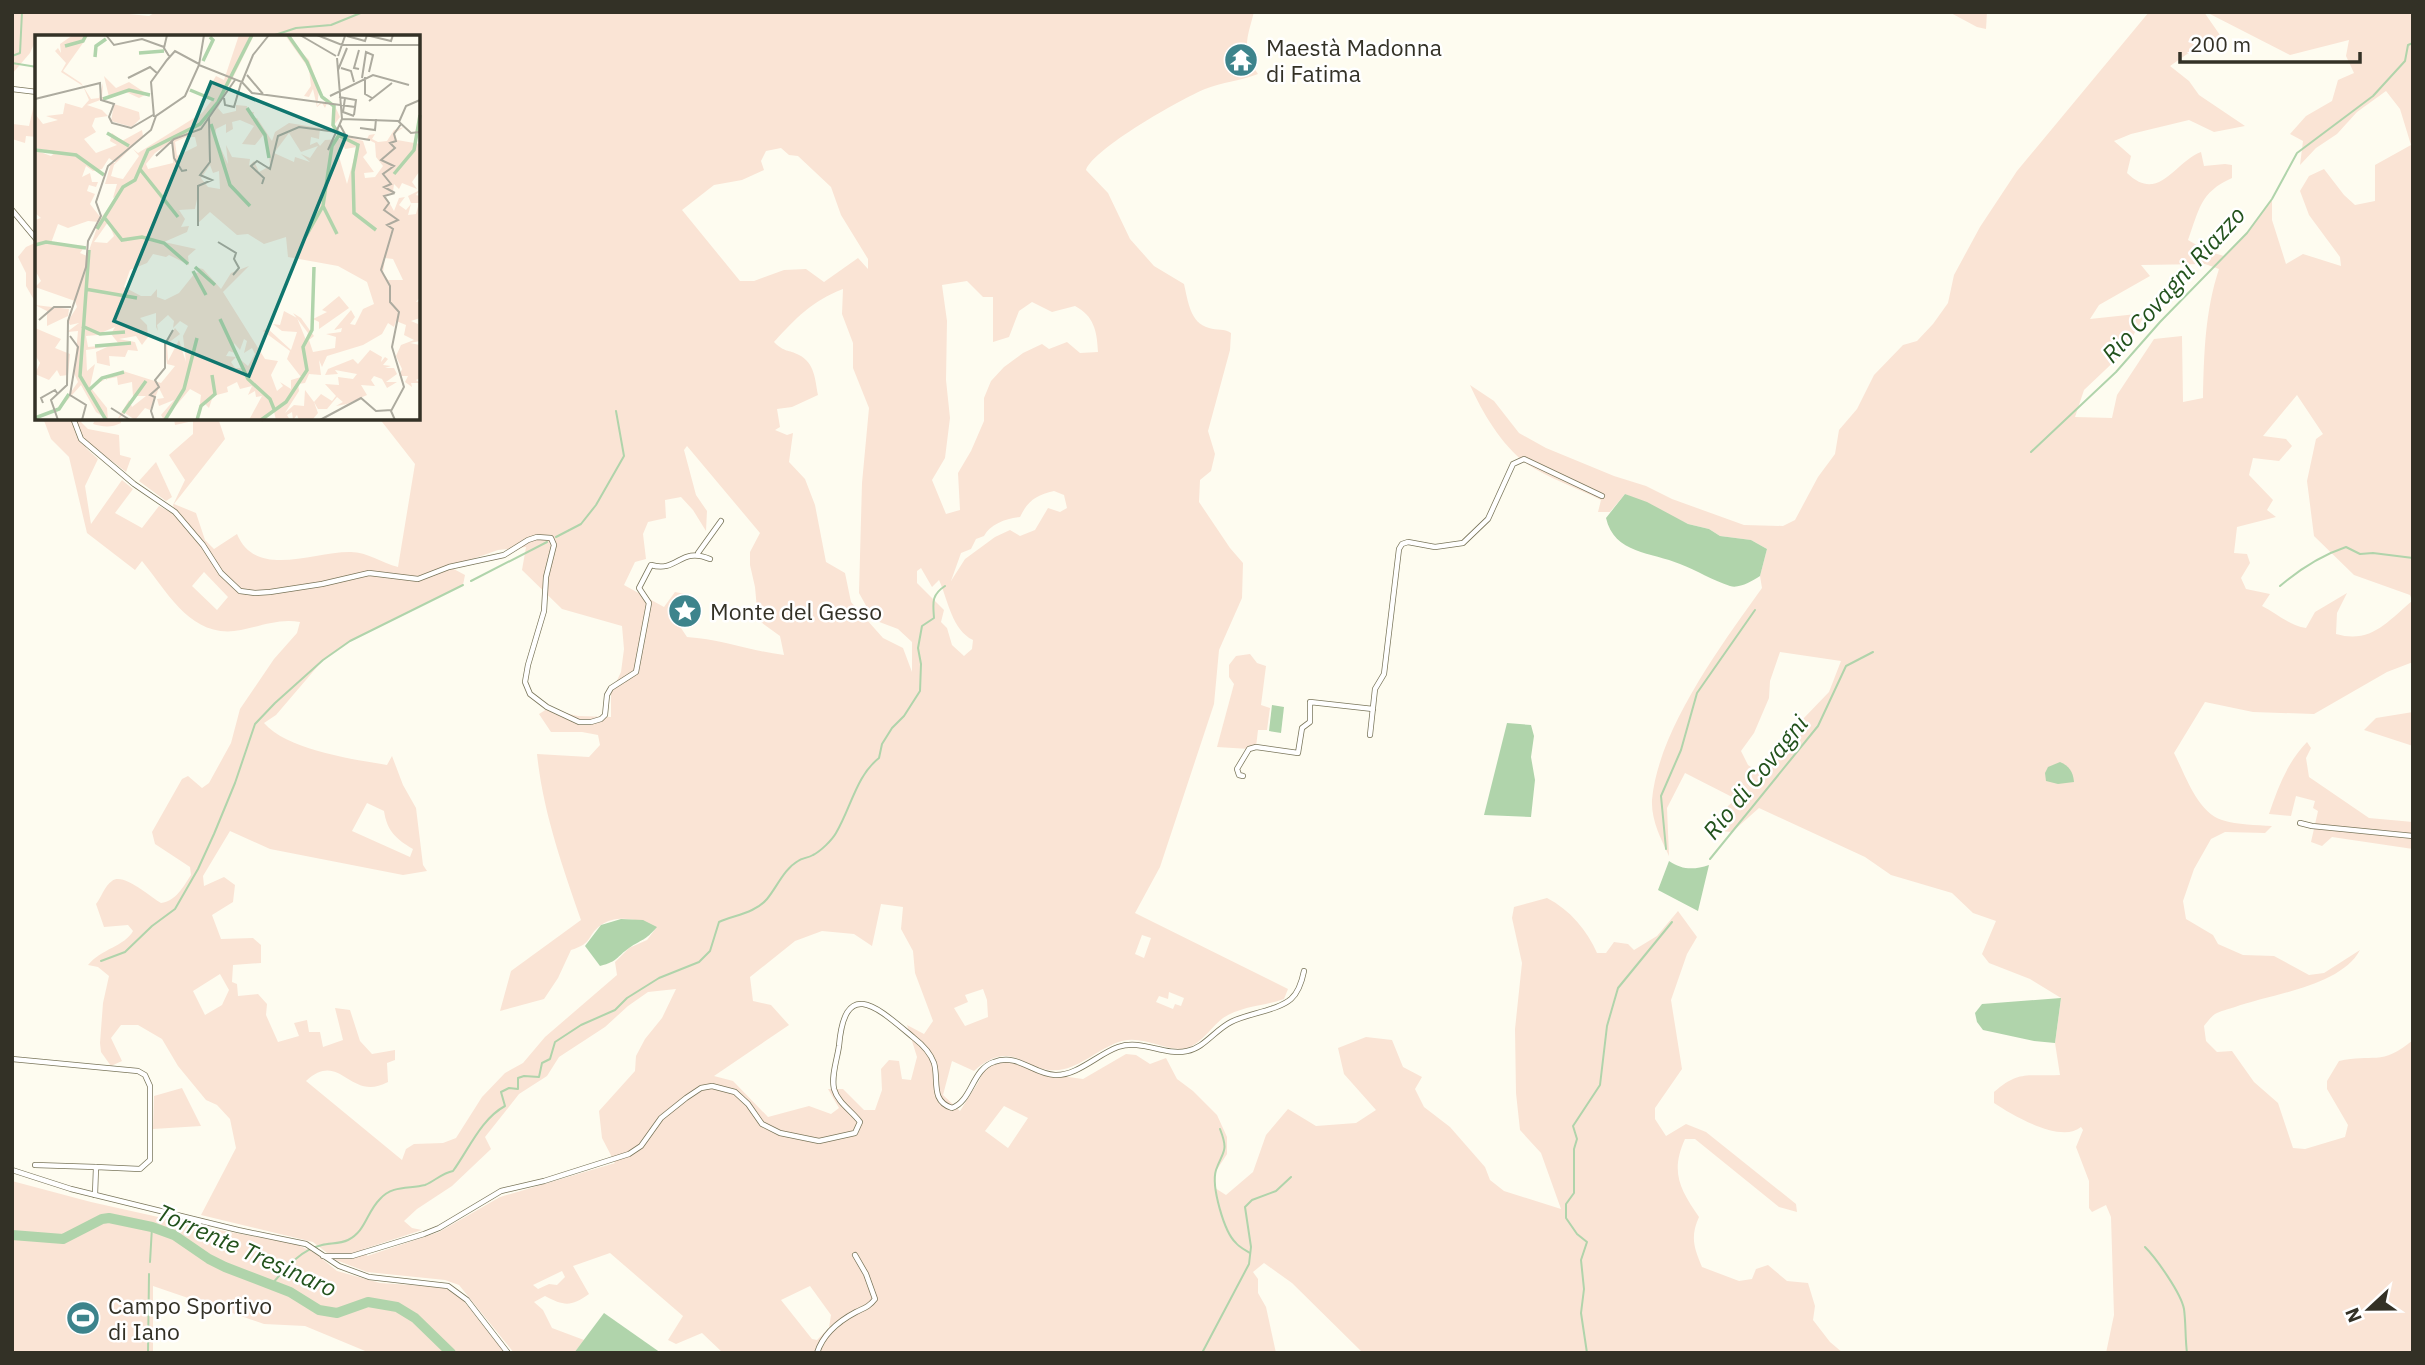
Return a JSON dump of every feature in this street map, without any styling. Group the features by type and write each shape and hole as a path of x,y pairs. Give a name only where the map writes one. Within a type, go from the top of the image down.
{"street":[{"path":"12,89 35,92"},
{"path":"12,211 35,238"},
{"path":"73,420 81,439 134,484 176,512 203,545 220,573 240,590 270,592 369,573 418,579 449,567 504,555 537,537 551,538 554,545 546,578 544,611 527,665 525,682 530,694 547,707 579,722 601,719 605,715 607,695 611,688 636,672 649,603 639,588 651,565 664,568 698,553 721,521"},
{"path":"1370,735 1375,689 1384,674 1399,549 1402,544 1408,542 1435,547 1463,543 1488,519 1513,464 1524,459 1602,496"},
{"path":"698,553 710,559"},
{"path":"1243,776 1239,775 1237,769 1249,749 1256,747 1298,753 1302,728 1310,722 1310,702 1373,709"},
{"path":"2300,822 2312,826 2413,836"},
{"path":"323,1256 352,1256 424,1234 501,1191 544,1181 629,1154 641,1146 661,1118 701,1088 722,1087 735,1091 762,1124 780,1133 819,1141 855,1133 860,1122 838,1097 834,1086 842,1020 848,1009 854,1005 864,1003 875,1009 924,1046 934,1066 937,1095 942,1103 952,1108 960,1104 985,1067 998,1060 1013,1060 1054,1075 1073,1071 1127,1045 1146,1045 1179,1052 1195,1049 1229,1023 1290,1000 1300,986 1304,971"},
{"path":"12,1059 138,1072 148,1079 150,1086 148,1163 137,1169 35,1165"},
{"path":"95,1195 96,1167"},
{"path":"12,1170 95,1195 314,1247 323,1256 347,1270 369,1277 441,1284 455,1290 467,1300 509,1353"},
{"path":"817,1353 820,1343 831,1331 857,1311 868,1307 874,1299 866,1274 855,1255"}],"shaded area":[{"path":"12,12 109,12 149,16 156,12 1254,12 1247,51 1258,74 1193,94 1121,137 1092,161 1086,170 1108,193 1130,239 1154,266 1184,284 1191,310 1198,321 1209,328 1231,333 1230,350 1208,431 1215,454 1211,471 1200,480 1199,502 1243,563 1242,598 1219,650 1214,704 1160,867 1135,913 1288,989 1284,999 1237,1011 1223,1018 1198,1042 1187,1048 1137,1040 1122,1041 1075,1065 1059,1070 1047,1070 1009,1056 988,1061 974,1071 952,1061 943,1095 960,1111 985,1067 1005,1059 1046,1074 1083,1079 1126,1054 1136,1055 1150,1064 1166,1058 1177,1079 1217,1115 1227,1137 1227,1154 1216,1171 1215,1188 1226,1195 1253,1172 1266,1135 1288,1109 1316,1126 1356,1123 1376,1110 1344,1074 1338,1048 1366,1037 1392,1040 1403,1067 1422,1077 1415,1089 1424,1107 1450,1127 1485,1167 1490,1180 1504,1191 1561,1209 1541,1153 1520,1130 1516,1093 1515,1029 1522,963 1512,918 1514,907 1547,898 1577,921 1597,953 1606,953 1614,942 1628,944 1634,950 1657,936 1678,911 1697,937 1687,954 1671,1000 1682,1069 1655,1108 1655,1119 1666,1136 1686,1124 1706,1132 1796,1204 1797,1212 1779,1207 1695,1139 1685,1139 1678,1161 1679,1180 1699,1217 1694,1237 1699,1260 1702,1267 1739,1281 1752,1279 1756,1269 1768,1265 1787,1281 1808,1283 1815,1306 1813,1320 1830,1342 1843,1353 1363,1353 1292,1283 1264,1263 1253,1272 1258,1279 1258,1293 1266,1307 1276,1353 723,1353 702,1333 676,1344 668,1340 683,1316 610,1253 573,1266 589,1294 583,1298 567,1304 545,1296 534,1302 543,1310 552,1328 584,1340 574,1353 514,1353 459,1285 445,1280 367,1272 336,1260 313,1242 201,1215 236,1148 230,1119 217,1105 206,1100 178,1066 162,1039 138,1025 121,1025 111,1038 122,1061 111,1066 101,1052 103,1003 109,976 98,967 88,965 133,931 128,925 104,927 96,904 107,885 117,879 129,882 161,903 171,899 182,889 191,875 190,867 155,844 152,832 182,779 188,776 202,788 209,783 231,743 240,709 274,659 297,633 300,622 278,622 224,631 209,628 183,612 142,561 135,570 87,533 69,457 51,439 44,420 82,420 88,429 119,435 120,455 131,458 126,472 85,440 86,448 98,459 85,486 91,524 122,480 133,489 115,513 142,528 159,506 176,515 173,505 185,480 169,455 193,434 193,421 175,425 174,420 219,420 225,439 174,504 196,513 205,540 214,549 237,534 246,548 258,556 272,560 351,552 398,567 415,464 381,420 420,420 420,35 52,34 35,35 30,53 12,74","holes":["781,148 789,155 798,156 831,187 841,215 868,259 868,269 858,258 824,282 806,269 784,270 754,281 740,281 682,210 714,185 742,180 764,170 761,161 766,151","967,281 983,297 993,297 993,342 1009,337 1019,311 1032,302 1052,312 1075,306 1090,319 1097,337 1098,352 1080,353 1067,342 1049,349 1042,344 1023,353 1004,367 991,381 984,398 984,421 958,473 960,510 946,514 932,480 945,458 950,418 946,380 947,321 942,285","843,289 842,314 853,343 853,368 869,408 862,483 859,593 874,620 898,629 912,642 912,672 903,648 883,638 851,602 845,573 826,562 815,505 805,479 789,462 793,433 787,435 775,430 780,427 777,409 792,407 818,395 813,372 804,358 774,342 797,318","687,446 760,533 750,552 758,620 780,636 784,655 687,637 679,625 687,617 692,605 685,594 675,592 664,607 624,585 635,562 646,559 643,534 648,522 666,518 665,500 681,497 706,531 707,511 696,495 684,450","1054,491 1064,495 1067,508 1060,512 1048,508 1035,530 1020,536 1010,530 995,537 965,559 951,581 961,553 971,549 976,539 1004,520 1020,517 1030,502","526,547 522,570 562,609 622,626 624,649 621,672 611,693 611,717 578,716 547,709 539,714 551,732 598,735 600,745 589,757 537,754 549,818 581,920 511,971 500,1011 544,999 558,978 571,950 587,942 601,925 614,920 629,919 656,928 647,940 629,948 615,962 617,975 545,1037 523,1063 505,1073 482,1097 456,1138 443,1143 414,1144 406,1149 402,1160 306,1081 318,1073 328,1071 364,1086 375,1087 388,1082 387,1063 395,1060 395,1050 372,1054 360,1041 350,1010 335,1008 343,1040 323,1047 320,1032 309,1032 307,1020 294,1023 299,1036 278,1042 266,1015 267,1004 258,994 238,996 237,984 232,982 233,965 261,963 261,945 253,938 221,939 212,915 233,902 235,885 224,877 204,886 203,876 230,831 270,849 403,875 427,871 423,865 416,808 403,785 392,756 387,765 321,752 288,740 264,723 276,715 323,660 350,641 463,585 465,575 450,567 498,550","921,568 932,587 939,580 955,622 973,640 972,649 964,656 952,645 947,628 941,622 944,610 917,583 917,571","204,572 228,597 217,610 192,586","367,803 384,811 393,834 413,849 410,857 352,831","881,904 903,907 901,929 913,951 915,973 933,1021 924,1034 907,1025 917,1057 911,1080 902,1079 899,1061 889,1060 881,1069 882,1090 875,1110 864,1110 843,1089 828,1089 839,1108 831,1114 809,1106 768,1117 733,1081 714,1076 789,1025 771,1005 753,1001 750,977 795,941 822,931 854,934 872,946","1142,935 1151,938 1144,958 1135,954","220,974 229,990 222,1005 205,1015 193,991","676,989 662,1018 645,1039 636,1056 635,1071 599,1111 602,1138 615,1163 500,1197 439,1232 367,1256 364,1249 422,1230 412,1228 404,1221 452,1186 491,1149 485,1137 519,1094 547,1076 559,1057 605,1027 648,992","983,989 988,1017 965,1026 954,1008 968,1002 965,995","1169,992 1184,998 1181,1006 1175,1004 1173,1009 1156,1002 1159,996 1168,999","1004,1106 1028,1118 1008,1148 985,1131","562,1271 565,1277 557,1285 549,1284 538,1289 533,1285","810,1286 831,1315 829,1328 817,1340 812,1339 781,1300"]},
{"path":"1949,12 1987,12 1986,29 1977,27"},
{"path":"2149,12 2204,12 2222,38 2200,45 2170,66 2189,81 2199,95 2245,126 2214,132 2189,120 2131,134 2114,141 2131,156 2127,173 2138,181 2157,183 2201,152 2204,166 2232,165 2232,178 2213,189 2202,203 2188,240 2207,251 2224,256 2247,233 2272,199 2272,220 2286,264 2303,254 2341,266 2340,257 2309,215 2300,191 2309,176 2324,169 2355,205 2375,201 2375,165 2411,145 2400,109 2386,91 2357,112 2337,134 2316,148 2300,165 2303,141 2290,134 2306,116 2332,101 2338,80 2354,73 2346,56 2349,40 2290,55 2206,12 2413,12 2413,662 2387,672 2314,714 2253,712 2205,702 2174,753 2199,801 2213,816 2234,823 2272,826 2265,833 2225,832 2211,839 2194,869 2183,901 2186,919 2213,935 2218,944 2243,955 2274,956 2309,975 2324,973 2360,950 2351,962 2322,980 2219,1012 2204,1026 2206,1041 2217,1052 2232,1051 2254,1082 2278,1103 2293,1148 2305,1149 2345,1137 2348,1125 2327,1089 2327,1081 2339,1061 2393,1054 2413,1040 2413,1353 2106,1353 2114,1315 2111,1217 2106,1205 2092,1212 2089,1208 2089,1181 2076,1147 2083,1130 2081,1127 2072,1131 2049,1130 1994,1103 1994,1092 2018,1077 2060,1075 2055,1043 2061,998 2030,979 1989,963 1982,954 1996,921 1973,913 1952,893 1891,875 1865,857 1759,808 1732,832 1720,831 1728,806 1736,799 1685,773 1667,808 1669,856 1660,836 1653,815 1652,800 1666,745 1711,661 1762,588 1760,576 1767,549 1751,540 1720,536 1709,529 1688,524 1625,494 1610,512 1598,512 1601,500 1543,474 1518,457 1494,428 1470,385 1494,401 1519,433 1546,448 1744,525 1783,526 1795,520 1818,477 1835,454 1839,430 1857,409 1874,375 1903,345 1917,341 1948,303 1954,275 1980,227 2017,171","holes":["2205,264 2219,269 2208,317 2203,398 2183,402 2182,336 2154,339 2117,395 2112,418 2075,417 2084,390 2123,353 2146,313 2090,319 2099,305 2150,276 2141,265","2297,395 2323,434 2316,439 2307,481 2314,536 2354,575 2410,595 2412,601 2378,629 2359,636 2336,634 2337,613 2347,593 2315,612 2306,628 2289,622 2262,606 2270,594 2246,589 2241,578 2250,563 2247,554 2234,553 2237,527 2276,517 2267,510 2273,500 2249,475 2253,458 2279,461 2292,446 2286,439 2263,436","1780,652 1841,661 1829,692 1802,720 1775,764 1763,775 1748,765 1741,751 1754,733 1769,698 1770,681"]},
{"path":"35,105 35,137 26,136 25,143 12,139 13,124 29,126"},
{"path":"35,243 35,302 26,286 26,273 18,257 26,247"},
{"path":"95,420 120,420 121,423 110,426 93,424"},
{"path":"156,462 172,497 166,501 139,481"},
{"path":"1625,494 1647,502 1688,524 1709,529 1720,536 1751,540 1767,549 1760,576 1734,587 1626,545 1610,530 1606,518"},
{"path":"1250,654 1257,663 1266,666 1261,705 1270,708 1267,730 1258,730 1256,747 1217,747 1234,684 1229,677 1229,665 1236,656"},
{"path":"1272,705 1284,707 1281,733 1269,731"},
{"path":"2413,712 2413,746 2364,730 2376,718"},
{"path":"1507,723 1531,725 1534,736 1531,757 1535,780 1531,817 1484,815"},
{"path":"2307,742 2311,748 2306,758 2309,777 2369,818 2413,822 2413,849 2332,837 2322,846 2311,842 2318,811 2313,808 2315,801 2296,796 2291,816 2269,814 2284,776"},
{"path":"2060,762 2070,769 2074,782 2058,784 2046,781 2045,773 2048,767"},
{"path":"1669,861 1688,868 1709,865 1698,911 1658,890"},
{"path":"621,919 643,920 657,927 614,960 600,966 585,946 601,925"},
{"path":"2061,998 2055,1043 1983,1030 1977,1022 1975,1013 1982,1004"},
{"path":"182,1088 201,1126 153,1129 154,1096"},
{"path":"12,1181 203,1227 296,1244 315,1253 337,1271 380,1283 442,1287 459,1295 505,1353 370,1353 305,1326 264,1324 153,1286 153,1353 12,1351"},
{"path":"604,1313 661,1353 574,1353"}],"waterway":[{"path":"12,56 20,53 22,12"},
{"path":"275,35 296,28 331,25 363,12"},
{"name":"Rio Covagni Riazzo","path":"2031,452 2116,372 2160,322 2247,233 2272,199 2297,153 2373,96 2405,61 2408,45 2413,43"},
{"path":"12,63 35,67"},
{"path":"556,537 581,524 596,505 624,456 616,411"},
{"path":"471,581 547,542"},
{"path":"2280,586 2312,563 2346,547 2360,554 2413,558"},
{"path":"101,961 125,952 152,926 175,909 214,834 255,724 275,703 323,660 350,641 463,585"},
{"path":"272,1284 294,1260 307,1251 354,1236 375,1204 390,1191 425,1185 453,1171 482,1126 505,1106 501,1092 509,1088 518,1089 518,1078 539,1077 542,1063 550,1059 555,1042 581,1025 615,1010 627,998 659,978 699,962 710,951 719,922 751,911 762,904 793,864 816,853 829,842 865,774 879,758 882,744 920,691 921,664 918,648 922,626 934,618 935,596 945,586"},
{"name":"Rio di Covagni","path":"1666,849 1661,796 1681,750 1697,693 1755,610"},
{"name":"Rio di Covagni","path":"1710,859 1818,726 1846,666 1873,652"},
{"name":"Rio di Covagni","path":"1587,1353 1581,1313 1584,1289 1581,1260 1587,1242 1577,1234 1566,1218 1566,1204 1574,1193 1574,1149 1577,1139 1573,1126 1600,1085 1607,1026 1618,988 1672,922"},
{"path":"1220,1129 1225,1147 1215,1177 1220,1208 1231,1237 1250,1253"},
{"path":"1202,1353 1249,1264 1251,1247 1245,1207 1252,1200 1276,1191 1291,1177"},
{"name":"Torrente Tresinaro","path":"12,1235 63,1239 109,1218 152,1227 174,1235 225,1267 290,1292 319,1310 337,1313 368,1302 397,1307 415,1318 451,1353"},
{"path":"150,1262 152,1227"},
{"path":"2145,1247 2168,1276 2182,1302 2187,1353"},
{"path":"148,1353 149,1274"}],"place":[{"name":"Maestà Madonna di Fatima","path":"1241,60"},
{"name":"Monte del Gesso","path":"685,611"},
{"name":"Campo Sportivo di Iano","path":"83,1318"}]}
